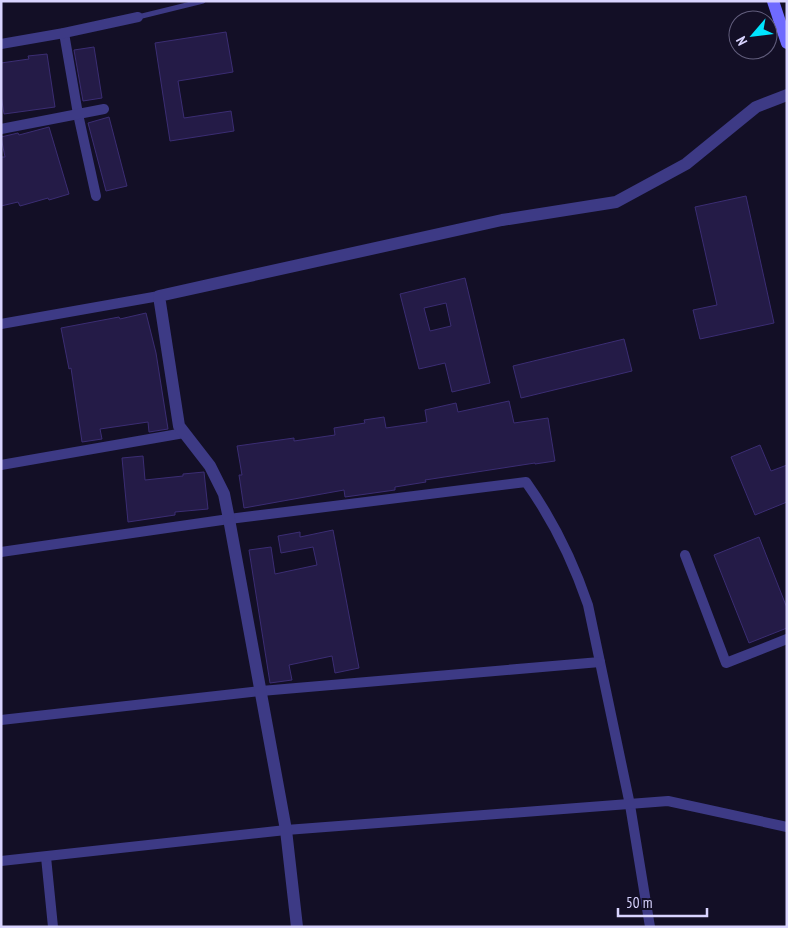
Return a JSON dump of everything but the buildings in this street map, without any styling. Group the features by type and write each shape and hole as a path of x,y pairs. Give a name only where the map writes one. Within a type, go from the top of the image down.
{"main road":[{"path":"772,1 787,43"}],"street":[{"path":"1,44 138,17"},
{"path":"64,33 78,114 96,196"},
{"path":"1,324 159,296 502,220 616,202 686,164 756,107 787,95"},
{"path":"1,129 104,109"},
{"path":"159,296 179,426 210,466 224,494 286,830 297,927"},
{"path":"1,466 184,433"},
{"path":"1,552 229,519 526,482 557,531 580,580 588,605 630,805 650,927"},
{"path":"685,555 726,663 787,639"},
{"path":"1,720 261,691 600,662"},
{"path":"1,861 286,830 668,801 787,827"},
{"path":"46,857 53,927"}],"lane":[{"path":"138,17 203,1"}]}
